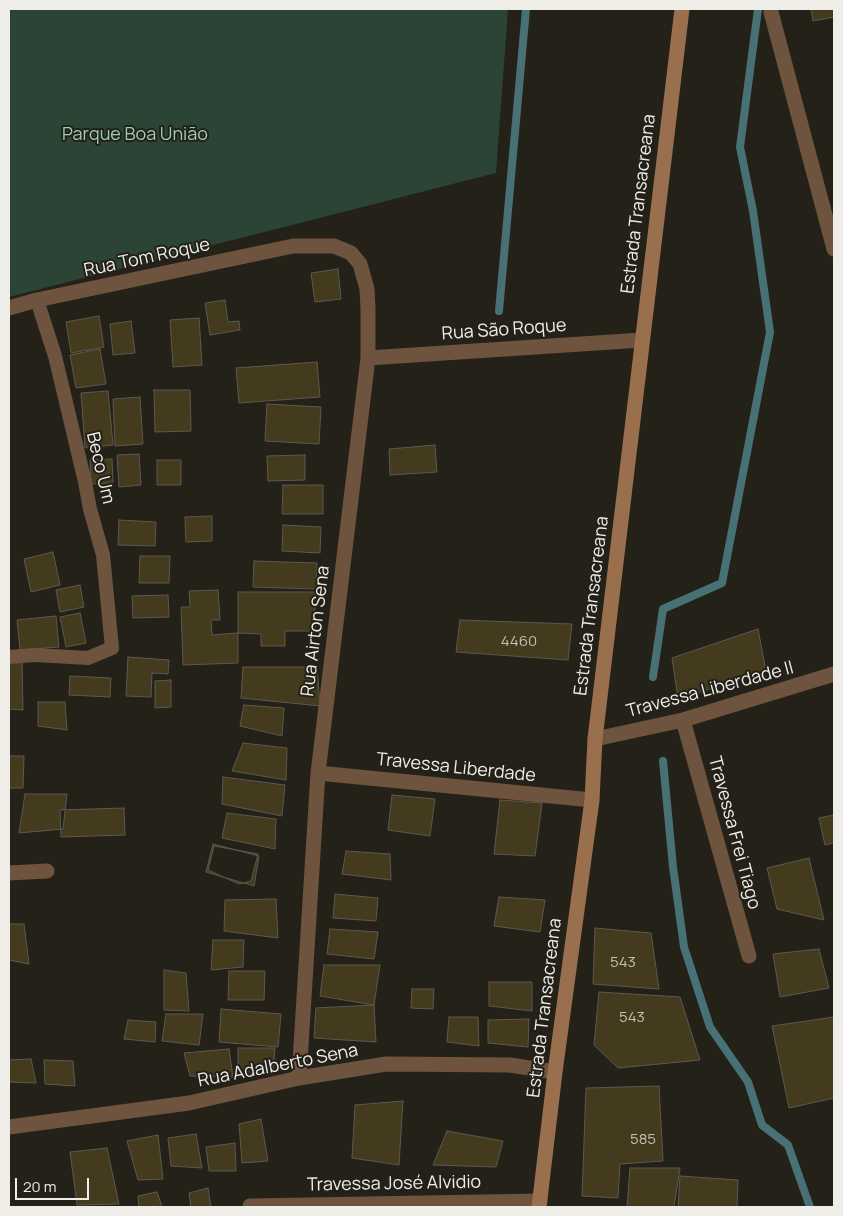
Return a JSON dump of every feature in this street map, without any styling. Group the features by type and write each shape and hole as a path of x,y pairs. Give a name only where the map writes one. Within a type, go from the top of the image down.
{"street":[{"name":"Estrada Transacreana","path":"539,1204 592,800 595,739 682,9"},
{"path":"771,12 834,249"},
{"name":"Rua Tom Roque","path":"9,308 36,300 293,246"},
{"name":"Rua Airton Sena","path":"293,246 334,246 351,253 360,264 367,289 368,309 368,358 318,773 299,1078"},
{"name":"Rua São Roque","path":"368,358 642,340"},
{"name":"Travessa Liberdade II","path":"595,739 683,720 834,674"},
{"name":"Travessa Frei Tiago","path":"683,720 749,956"},
{"name":"Travessa Liberdade","path":"318,773 592,800"},
{"path":"9,872 48,871"},
{"name":"Rua Adalberto Sena","path":"9,1126 189,1102 299,1078 386,1064 510,1065 555,1072"},
{"name":"Travessa José Alvidio","path":"250,1206 539,1204"}],"lane":[{"name":"Beco Um","path":"9,657 35,655 88,658 112,648 103,555 90,509 55,356 36,300"}],"green space":[{"name":"Parque Boa União","path":"9,9 508,9 496,173 9,297"}],"building":[{"path":"811,9 834,9 834,17 813,21"},
{"path":"338,269 341,299 315,302 311,273"},
{"path":"225,300 228,322 239,321 240,330 210,335 205,303"},
{"path":"99,316 104,347 71,353 66,322"},
{"path":"199,318 202,365 173,367 170,320"},
{"path":"131,321 135,353 113,355 110,324"},
{"path":"100,349 106,384 76,388 70,355"},
{"path":"317,362 320,397 239,403 236,368"},
{"path":"154,390 190,390 191,431 155,432"},
{"path":"108,391 113,445 85,448 81,393"},
{"path":"140,397 143,444 115,446 113,399"},
{"path":"267,404 321,407 319,444 265,441"},
{"path":"435,445 437,472 390,475 389,449"},
{"path":"139,454 141,485 119,487 117,455"},
{"path":"305,455 305,480 268,481 267,456"},
{"path":"112,459 113,483 91,484 90,460"},
{"path":"157,460 181,460 181,485 157,485"},
{"path":"283,485 323,485 323,514 282,514"},
{"path":"212,516 212,541 186,542 185,517"},
{"path":"119,520 156,522 155,546 118,545"},
{"path":"283,525 321,527 320,553 282,551"},
{"path":"53,552 60,585 31,592 24,559"},
{"path":"140,556 170,556 169,583 139,583"},
{"path":"254,561 317,563 316,589 253,587"},
{"path":"80,585 84,607 60,612 56,590"},
{"path":"218,590 220,620 211,620 212,635 238,633 238,663 183,665 181,607 190,607 189,591"},
{"path":"238,592 315,592 315,631 285,631 285,646 261,646 261,634 238,633"},
{"path":"168,595 169,617 133,618 132,596"},
{"path":"80,613 86,643 66,647 60,617"},
{"path":"56,616 59,647 20,650 17,620"},
{"path":"460,620 572,624 568,660 456,652"},
{"path":"758,629 766,671 678,699 672,658"},
{"path":"128,657 169,660 168,674 152,673 151,697 126,696"},
{"path":"9,659 22,659 23,710 9,709"},
{"path":"243,667 317,667 320,706 241,698"},
{"path":"70,676 111,678 110,697 69,695"},
{"path":"171,680 171,707 155,708 155,681"},
{"path":"38,702 65,702 67,730 38,726"},
{"path":"244,705 284,708 282,736 240,726"},
{"path":"243,743 287,748 286,780 232,771"},
{"path":"9,756 24,756 23,788 9,788"},
{"path":"223,777 285,785 282,816 222,804"},
{"path":"25,794 67,794 63,829 19,833"},
{"path":"392,795 435,799 430,836 388,830"},
{"path":"500,800 542,803 535,856 494,854"},
{"path":"124,808 125,835 61,837 60,810"},
{"path":"227,813 276,819 275,849 222,838"},
{"path":"834,815 834,843 825,845 819,818"},
{"path":"213,844 259,856 254,886 206,872"},
{"path":"214,846 258,854 251,881 239,884 208,870"},
{"path":"346,851 390,854 391,880 342,874"},
{"path":"809,858 824,920 777,909 767,868"},
{"path":"335,894 378,898 376,921 333,918"},
{"path":"499,897 545,900 540,932 494,926"},
{"path":"276,899 278,938 224,931 225,900"},
{"path":"9,924 24,924 29,964 9,960"},
{"path":"595,928 651,933 659,989 593,984"},
{"path":"330,929 378,932 374,959 327,954"},
{"path":"213,940 244,940 243,967 211,970"},
{"path":"819,949 829,988 780,997 773,954"},
{"path":"324,965 380,965 374,1005 320,996"},
{"path":"164,970 186,973 189,1011 164,1010"},
{"path":"229,971 265,971 264,1000 228,1000"},
{"path":"489,982 532,982 532,1011 489,1006"},
{"path":"412,989 434,989 433,1009 411,1008"},
{"path":"599,992 680,997 700,1060 618,1068 594,1045"},
{"path":"374,1005 376,1042 314,1038 316,1008"},
{"path":"221,1009 281,1014 278,1047 219,1042"},
{"path":"166,1014 203,1014 199,1045 162,1041"},
{"path":"449,1017 478,1017 479,1046 447,1042"},
{"path":"834,1017 834,1098 789,1108 772,1026"},
{"path":"529,1019 528,1047 488,1043 488,1020"},
{"path":"128,1020 156,1022 155,1042 124,1039"},
{"path":"238,1048 275,1048 273,1074 238,1074"},
{"path":"229,1049 233,1077 190,1076 184,1053"},
{"path":"31,1059 36,1083 9,1082 9,1060"},
{"path":"44,1060 73,1061 75,1086 45,1084"},
{"path":"659,1086 663,1161 620,1164 618,1198 582,1196 586,1088"},
{"path":"403,1101 399,1165 352,1158 355,1105"},
{"path":"261,1119 268,1161 242,1163 239,1124"},
{"path":"447,1131 503,1141 496,1167 433,1165"},
{"path":"196,1134 202,1168 171,1166 168,1138"},
{"path":"158,1135 163,1179 138,1180 127,1141"},
{"path":"235,1143 236,1171 209,1171 206,1147"},
{"path":"107,1148 119,1204 77,1205 70,1152"},
{"path":"630,1168 680,1168 674,1207 627,1207"},
{"path":"680,1176 738,1180 737,1207 678,1207"},
{"path":"208,1188 211,1207 191,1207 189,1193"},
{"path":"157,1192 162,1207 139,1207 138,1196"}],"waterway":[{"path":"499,311 526,9"},
{"path":"653,677 663,609 722,583 770,332 753,211 740,147 758,9"},
{"path":"663,761 673,867 684,947 710,1027 748,1082 762,1125 788,1145 810,1207"}]}
